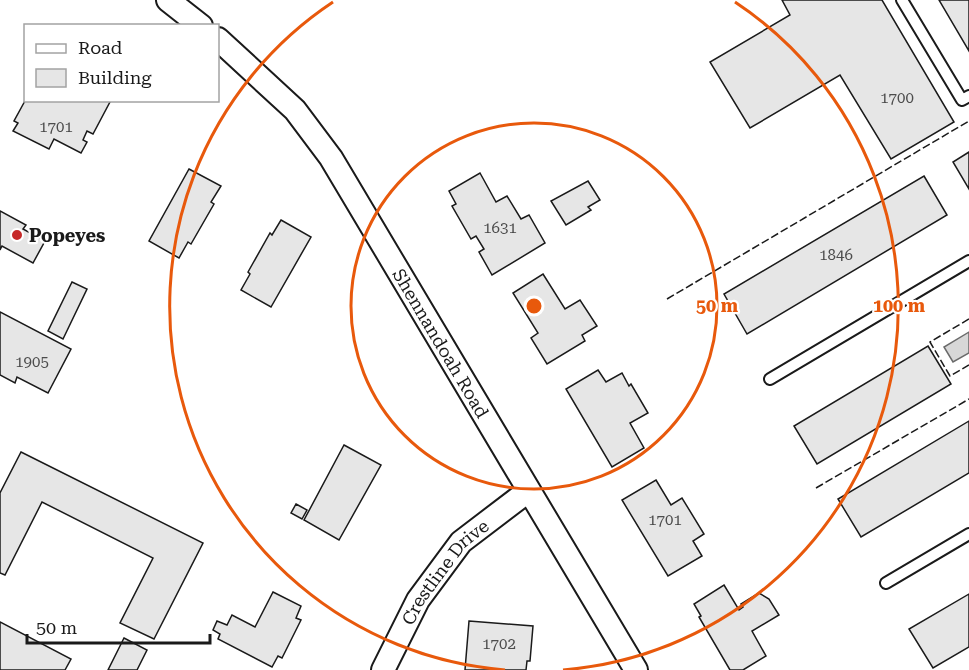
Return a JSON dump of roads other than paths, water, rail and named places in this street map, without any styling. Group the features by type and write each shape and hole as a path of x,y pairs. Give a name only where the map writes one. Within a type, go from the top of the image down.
{"street":[{"path":"168,0 198,24"},
{"name":"Shennandoah Road","path":"219,40 295,110 331,158 636,670"},
{"name":"Crestline Drive","path":"383,670 418,600 461,542 528,491"}],"lane":[{"path":"902,0 962,100 969,96"},
{"path":"770,379 969,261"},
{"path":"885,583 969,534"}],"place":[{"name":"Popeyes","path":"17,235"}]}
